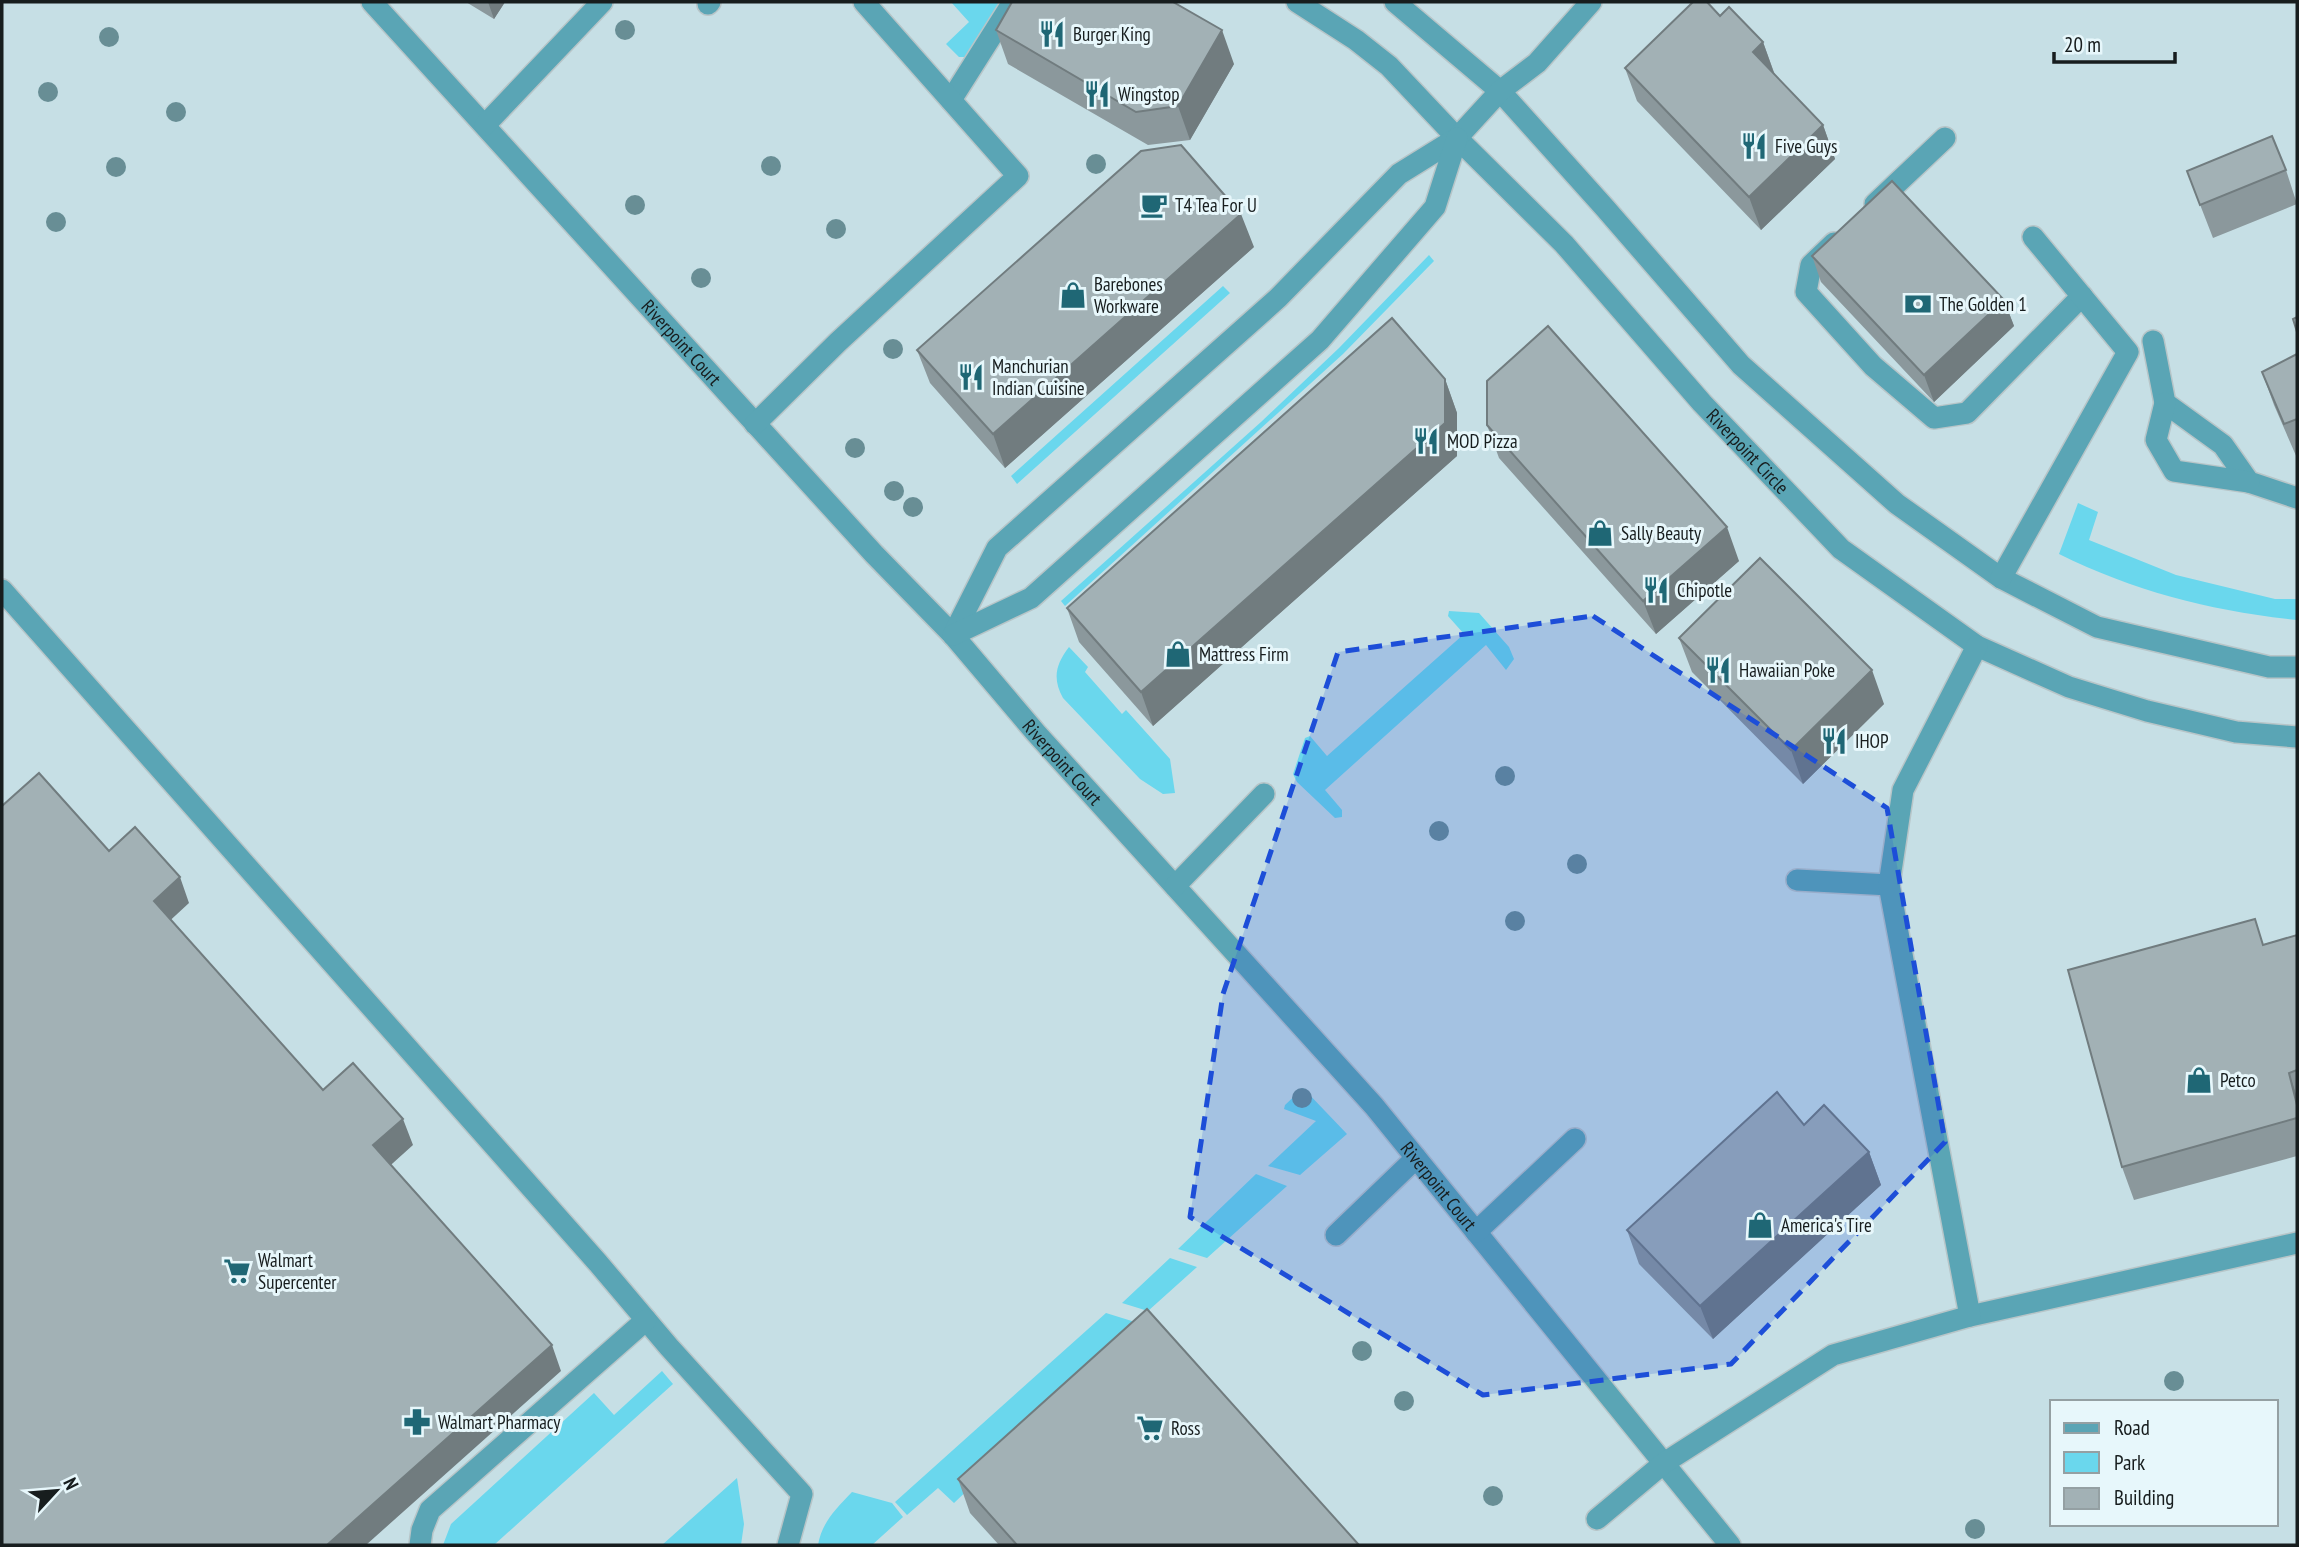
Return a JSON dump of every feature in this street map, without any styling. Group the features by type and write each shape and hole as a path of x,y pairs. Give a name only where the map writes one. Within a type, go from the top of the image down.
{"street":[{"name":"Riverpoint Court","path":"372,2 873,554 953,635 1036,733 1374,1106 1730,1545"},
{"path":"485,125 602,2"},
{"path":"755,424 838,342 1018,176 864,2"},
{"path":"951,100 1013,2"},
{"name":"Riverpoint Circle","path":"1297,2 1356,40 1389,66 1564,244 1702,403 1841,549 1977,646 2069,687 2147,711 2236,732 2297,737"},
{"path":"1395,2 1500,91 1741,365 1897,504 2001,578 2097,627 2269,667 2297,667"},
{"path":"953,635 998,548 1278,298 1399,174 1457,138 1500,91 1537,63 1591,2"},
{"path":"953,635 1031,598 1320,340 1435,207 1457,138"},
{"path":"1945,138 1811,265 1806,292 1873,366 1934,418 1967,413 2082,296"},
{"path":"2001,578 2128,352 2033,237"},
{"path":"2153,341 2165,403 2155,440 2174,471 2249,482 2297,498"},
{"path":"2165,403 2223,445 2249,482"},
{"path":"2,590 802,1494 788,1545"},
{"path":"1970,1316 1889,885 1903,790 1977,646"},
{"path":"1175,886 1264,794"},
{"path":"1797,880 1889,885"},
{"path":"1476,1232 1574,1139"},
{"path":"1336,1235 1416,1158"},
{"path":"1597,1519 1664,1463 1833,1355 1970,1316 2297,1243"},
{"path":"420,1545 422,1530 430,1510 646,1320"}],"highlighted area":[{"path":"1593,616 1887,808 1945,1142 1731,1364 1483,1395 1190,1217 1223,994 1338,652"}],"shaded area":[{"path":"2,2 2297,2 2297,1545 2,1545"}],"green space":[{"path":"951,2 1000,2 969,57 959,57 946,44 969,22"},
{"path":"1429,255 1434,261 1343,354 1065,606 1061,601 1261,422 1339,348"},
{"path":"1223,286 1230,293 1017,484 1011,476"},
{"path":"2078,503 2098,512 2089,540 2176,575 2275,599 2297,599 2297,620 2235,611 2175,598 2117,579 2059,554"},
{"path":"1449,611 1479,613 1509,647 1514,659 1506,670 1486,645 1325,790 1342,810 1342,817 1335,818 1297,782 1293,774 1305,738 1310,736 1327,756 1464,634 1448,616"},
{"path":"1069,647 1088,667 1085,672 1122,714 1126,710 1170,759 1175,793 1163,794 1140,779 1063,698 1057,684 1057,671"},
{"path":"1303,1088 1347,1134 1300,1175 1268,1166 1316,1121 1284,1109"},
{"path":"1256,1174 1287,1186 1207,1258 1178,1249"},
{"path":"1170,1258 1197,1267 1148,1311 1122,1303"},
{"path":"1106,1313 1135,1322 1079,1384 954,1503 938,1488 907,1515 895,1502"},
{"path":"662,1371 673,1384 494,1545 443,1545 451,1524 594,1393 614,1415"},
{"path":"737,1478 744,1524 741,1545 662,1545"},
{"path":"852,1492 892,1503 903,1517 872,1545 818,1545 826,1523"}],"building":[{"path":"1012,2 1173,2 1222,30 1178,106 1136,112 996,30"},
{"path":"1693,2 1707,2 1720,16 1729,7 1763,42 1753,52 1823,125 1749,197 1625,68"},
{"path":"2272,136 2286,170 2200,205 2187,171"},
{"path":"1181,145 1241,214 993,434 917,350 1141,151"},
{"name":"The Golden 1","path":"1892,181 2004,300 1924,375 1812,256"},
{"path":"1392,318 1445,379 1445,423 1141,692 1067,608"},
{"path":"1548,326 1727,527 1643,601 1487,425 1487,381"},
{"path":"2297,354 2297,419 2284,424 2262,372"},
{"path":"1760,558 1872,670 1791,750 1679,638"},
{"name":"Walmart Supercenter","path":"39,773 109,851 135,827 180,877 154,901 323,1090 353,1063 403,1119 373,1145 552,1345 327,1545 2,1545 2,806"},
{"name":"Petco","path":"2255,919 2263,945 2297,935 2297,1070 2289,1073 2297,1105 2297,1118 2122,1167 2068,970"},
{"name":"America's Tire","path":"1777,1092 1804,1125 1824,1105 1869,1152 1700,1306 1627,1230"},
{"name":"Ross","path":"1147,1309 1359,1545 1017,1545 958,1479"}],"place":[{"name":"Burger King","path":"1052,34"},
{"name":"Wingstop","path":"1097,94"},
{"name":"Five Guys","path":"1754,146"},
{"name":"T4 Tea For U","path":"1154,205"},
{"name":"Barebones Workware","path":"1073,295"},
{"name":"The Golden 1","path":"1918,304"},
{"name":"Manchurian Indian Cuisine","path":"971,377"},
{"name":"MOD Pizza","path":"1426,441"},
{"name":"Sally Beauty","path":"1600,533"},
{"name":"Chipotle","path":"1656,590"},
{"name":"Mattress Firm","path":"1178,654"},
{"name":"Hawaiian Poke","path":"1718,670"},
{"name":"IHOP","path":"1834,741"},
{"name":"Petco","path":"2199,1080"},
{"name":"America's Tire","path":"1760,1225"},
{"name":"Walmart Supercenter","path":"237,1271"},
{"name":"Walmart Pharmacy","path":"417,1422"},
{"name":"Ross","path":"1150,1428"}]}
